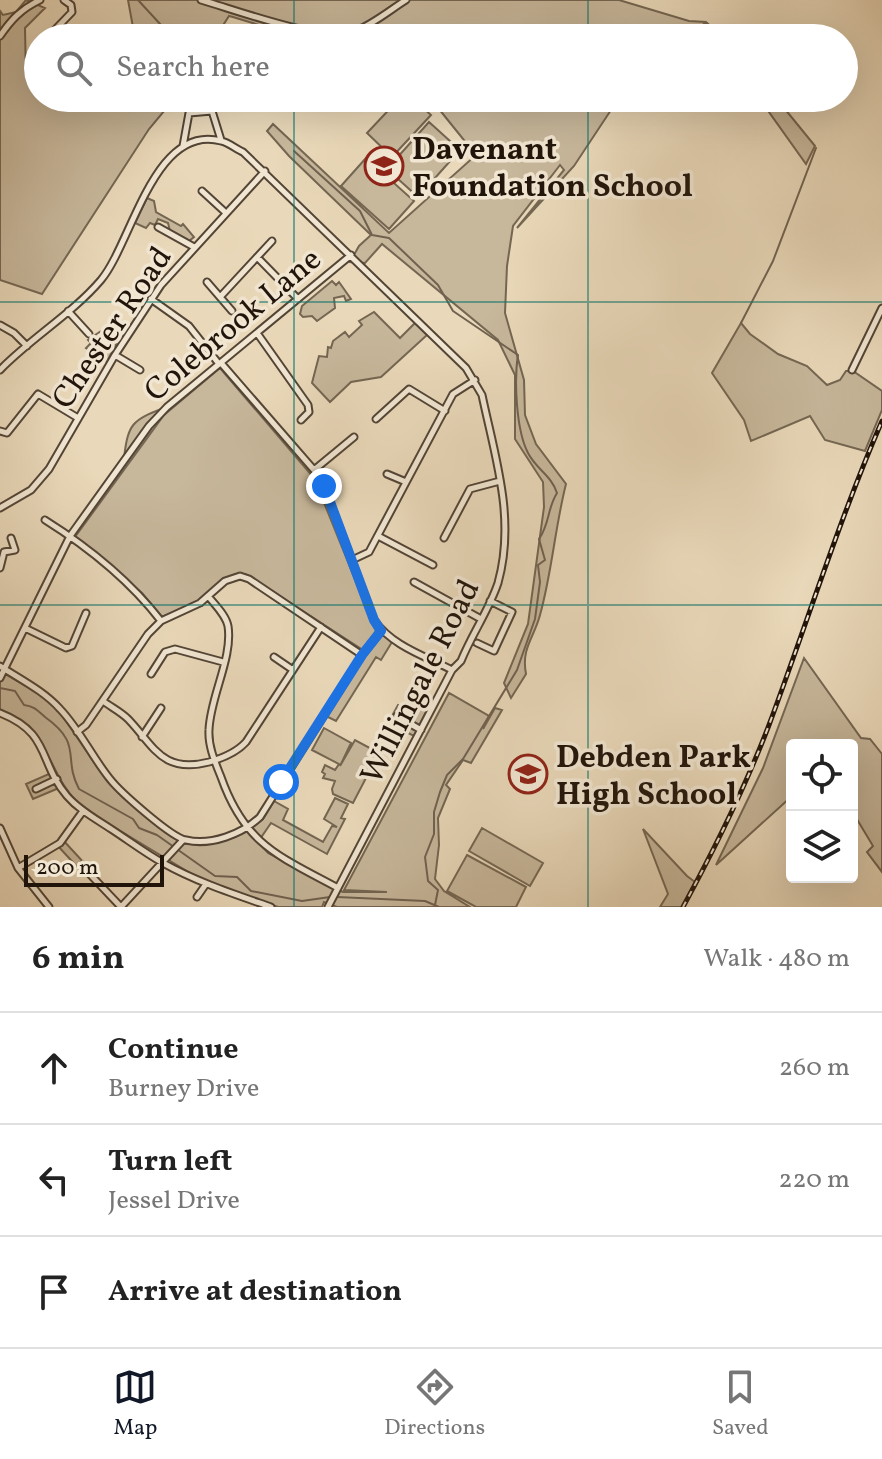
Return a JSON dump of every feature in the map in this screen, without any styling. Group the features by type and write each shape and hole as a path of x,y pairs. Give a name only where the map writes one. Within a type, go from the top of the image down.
{"street":[{"path":"0,36 12,19 40,0"},
{"path":"60,24 72,12 71,5 64,0"},
{"path":"201,0 287,24"},
{"path":"367,24 406,0"},
{"path":"183,146 189,113 200,112"},
{"path":"0,370 104,276 156,174 183,146 202,140 221,141 212,112"},
{"name":"Willingale Road","path":"221,141 243,152 264,171 475,380 482,395 500,481 507,535 500,574 490,601 461,661 452,670 328,907"},
{"name":"Chester Road","path":"0,508 31,490 41,479 151,299 264,171"},
{"path":"202,191 226,213"},
{"path":"158,227 194,247"},
{"path":"221,296 272,241"},
{"name":"Colebrook Lane","path":"0,678 2,667 25,628 70,536 149,426 167,407 351,255"},
{"path":"257,257 298,299"},
{"path":"207,282 232,311"},
{"path":"151,299 189,326 314,470 330,500 374,620 381,631 390,639 452,670"},
{"path":"852,370 882,308"},
{"path":"68,311 89,334"},
{"path":"0,325 27,346"},
{"path":"257,333 309,407 309,412 301,420"},
{"path":"115,355 140,370"},
{"path":"352,560 369,552 453,394 475,380"},
{"path":"376,419 409,389 445,411"},
{"path":"0,431 7,433 38,394 78,418"},
{"path":"309,407 317,405"},
{"path":"314,470 354,437"},
{"path":"387,474 406,482"},
{"path":"444,538 470,489 500,481"},
{"path":"45,520 70,536 142,596 161,621"},
{"path":"378,536 433,565"},
{"path":"0,568 4,552 15,550 11,538"},
{"path":"77,732 86,725 148,634 161,621 195,606 225,581 240,576 362,655"},
{"path":"414,582 481,619"},
{"path":"208,596 224,615 228,627 224,662 209,727 215,761 235,811 269,851 335,893"},
{"path":"477,643 494,651 512,612 490,601"},
{"path":"25,628 66,648 72,646 86,613"},
{"path":"103,701 126,717 151,749 165,759 198,765 215,761 237,752 246,742 321,627"},
{"path":"85,869 121,907 178,845 231,835 248,828 260,817 362,655 381,631"},
{"path":"151,674 165,652 175,649 224,662"},
{"path":"274,657 293,670"},
{"path":"2,667 42,693 60,709 109,778 178,845"},
{"path":"142,737 161,708"},
{"path":"0,713 34,734 67,797 83,811 163,862 206,884 271,907"},
{"path":"397,716 421,730"},
{"path":"36,789 57,779"},
{"path":"18,868 63,840 83,811"},
{"path":"0,828 18,868 49,907"},
{"path":"197,897 206,884"},
{"path":"35,907 43,900"}],"shaded area":[{"path":"26,0 45,8 29,24 24,24 24,112 163,112 149,129 42,294 0,280 0,11 3,15 16,12"},
{"path":"128,0 619,0 708,24 256,24 229,16 224,24 132,24"},
{"path":"387,112 428,112 431,115 392,157 367,133"},
{"path":"441,112 610,112 574,166 517,228 564,170 560,165 513,226 505,313 524,380 525,415 536,444 566,484 544,599 527,650 526,674 511,698 504,683 528,624 544,507 543,482 515,439 515,375 498,340 382,244 365,263 350,262 359,246 371,235 267,131 273,124 389,233 476,155"},
{"path":"769,112 787,112 815,146 806,164"},
{"path":"429,122 460,150 418,197 387,169"},
{"path":"366,158 414,201 389,229 341,186"},
{"path":"147,198 154,201 156,212 181,226 183,224 194,237 189,241 170,231 168,223 158,219 155,225 150,223 146,228 135,223"},
{"path":"332,281 336,285 339,282 351,299 346,301 344,296 334,298 335,308 317,321 312,316 303,317 300,314 302,306"},
{"path":"374,312 400,338 415,323 427,335 381,377 351,382 330,402 312,383 319,356 327,357 328,347 331,348 333,341 345,332 349,337 362,325 359,321"},
{"path":"741,323 750,334 778,354 807,366 827,385 840,380 846,371 853,371 882,391 882,410 865,451 825,440 810,416 751,441 744,420 712,373"},
{"path":"101,331 116,344 107,362 86,348 91,343 88,340"},
{"path":"220,368 314,478 376,631 363,650 247,575 233,575 198,601 162,617 142,593 75,537 164,415"},
{"path":"164,408 124,458 127,438 138,420"},
{"path":"382,634 392,642 381,660 376,657 336,721 326,716 364,656"},
{"path":"804,658 861,738 870,739 882,754 882,872 867,852 873,846 858,821 858,739 786,739 786,801 716,865 763,768"},
{"path":"0,671 40,694 59,711 107,781 124,798 185,844 233,838 248,831 268,853 343,892 387,892 344,890 449,693 489,716 483,729 495,708 502,710 471,763 463,760 446,785 450,789 438,818 435,879 444,891 470,907 337,907 324,902 322,907 278,907 205,882 84,809 71,796 31,731 0,711"},
{"path":"398,705 415,714 418,709 427,710 414,736 388,723"},
{"path":"324,728 351,743 340,766 355,740 379,753 353,803 333,794 335,781 323,778 325,765 335,770 339,764 312,750"},
{"path":"51,773 54,780 34,787 36,792 55,782 59,788 33,799 26,784"},
{"path":"335,798 348,804 341,818 345,819 327,854 271,823 260,839 251,828 263,819 274,801 288,809 283,820 323,842 332,826 337,827 324,819"},
{"path":"482,828 543,863 530,886 469,851"},
{"path":"643,829 695,882 682,907 660,907 668,894"},
{"path":"63,840 86,865 85,869 80,870 57,845"},
{"path":"467,855 526,887 516,907 476,907 447,891"}],"waterway":[{"path":"138,0 160,24"},
{"path":"741,323 773,261 816,148"},
{"path":"294,151 360,211 372,235 389,238 438,285 453,311 518,355 517,405 524,443 531,459 557,493 539,539 545,560 538,565 540,582 535,619 517,670 463,759 447,775 434,812 434,834 425,857 428,881 438,890 435,905"},
{"path":"0,688 15,691 24,705 31,706 57,727 68,744 79,789 133,819 139,828 157,835 215,876 237,877 251,891 302,901 330,897"},
{"path":"337,897 425,901 439,907"}],"railway":[{"path":"683,907 729,818 760,748 837,534 882,421"}],"place":[{"name":"Davenant Foundation School","path":"384,166"},
{"name":"Debden Park High School","path":"528,774"}],"route":[{"path":"281,782 362,655 381,631 374,620 324,486"}]}
